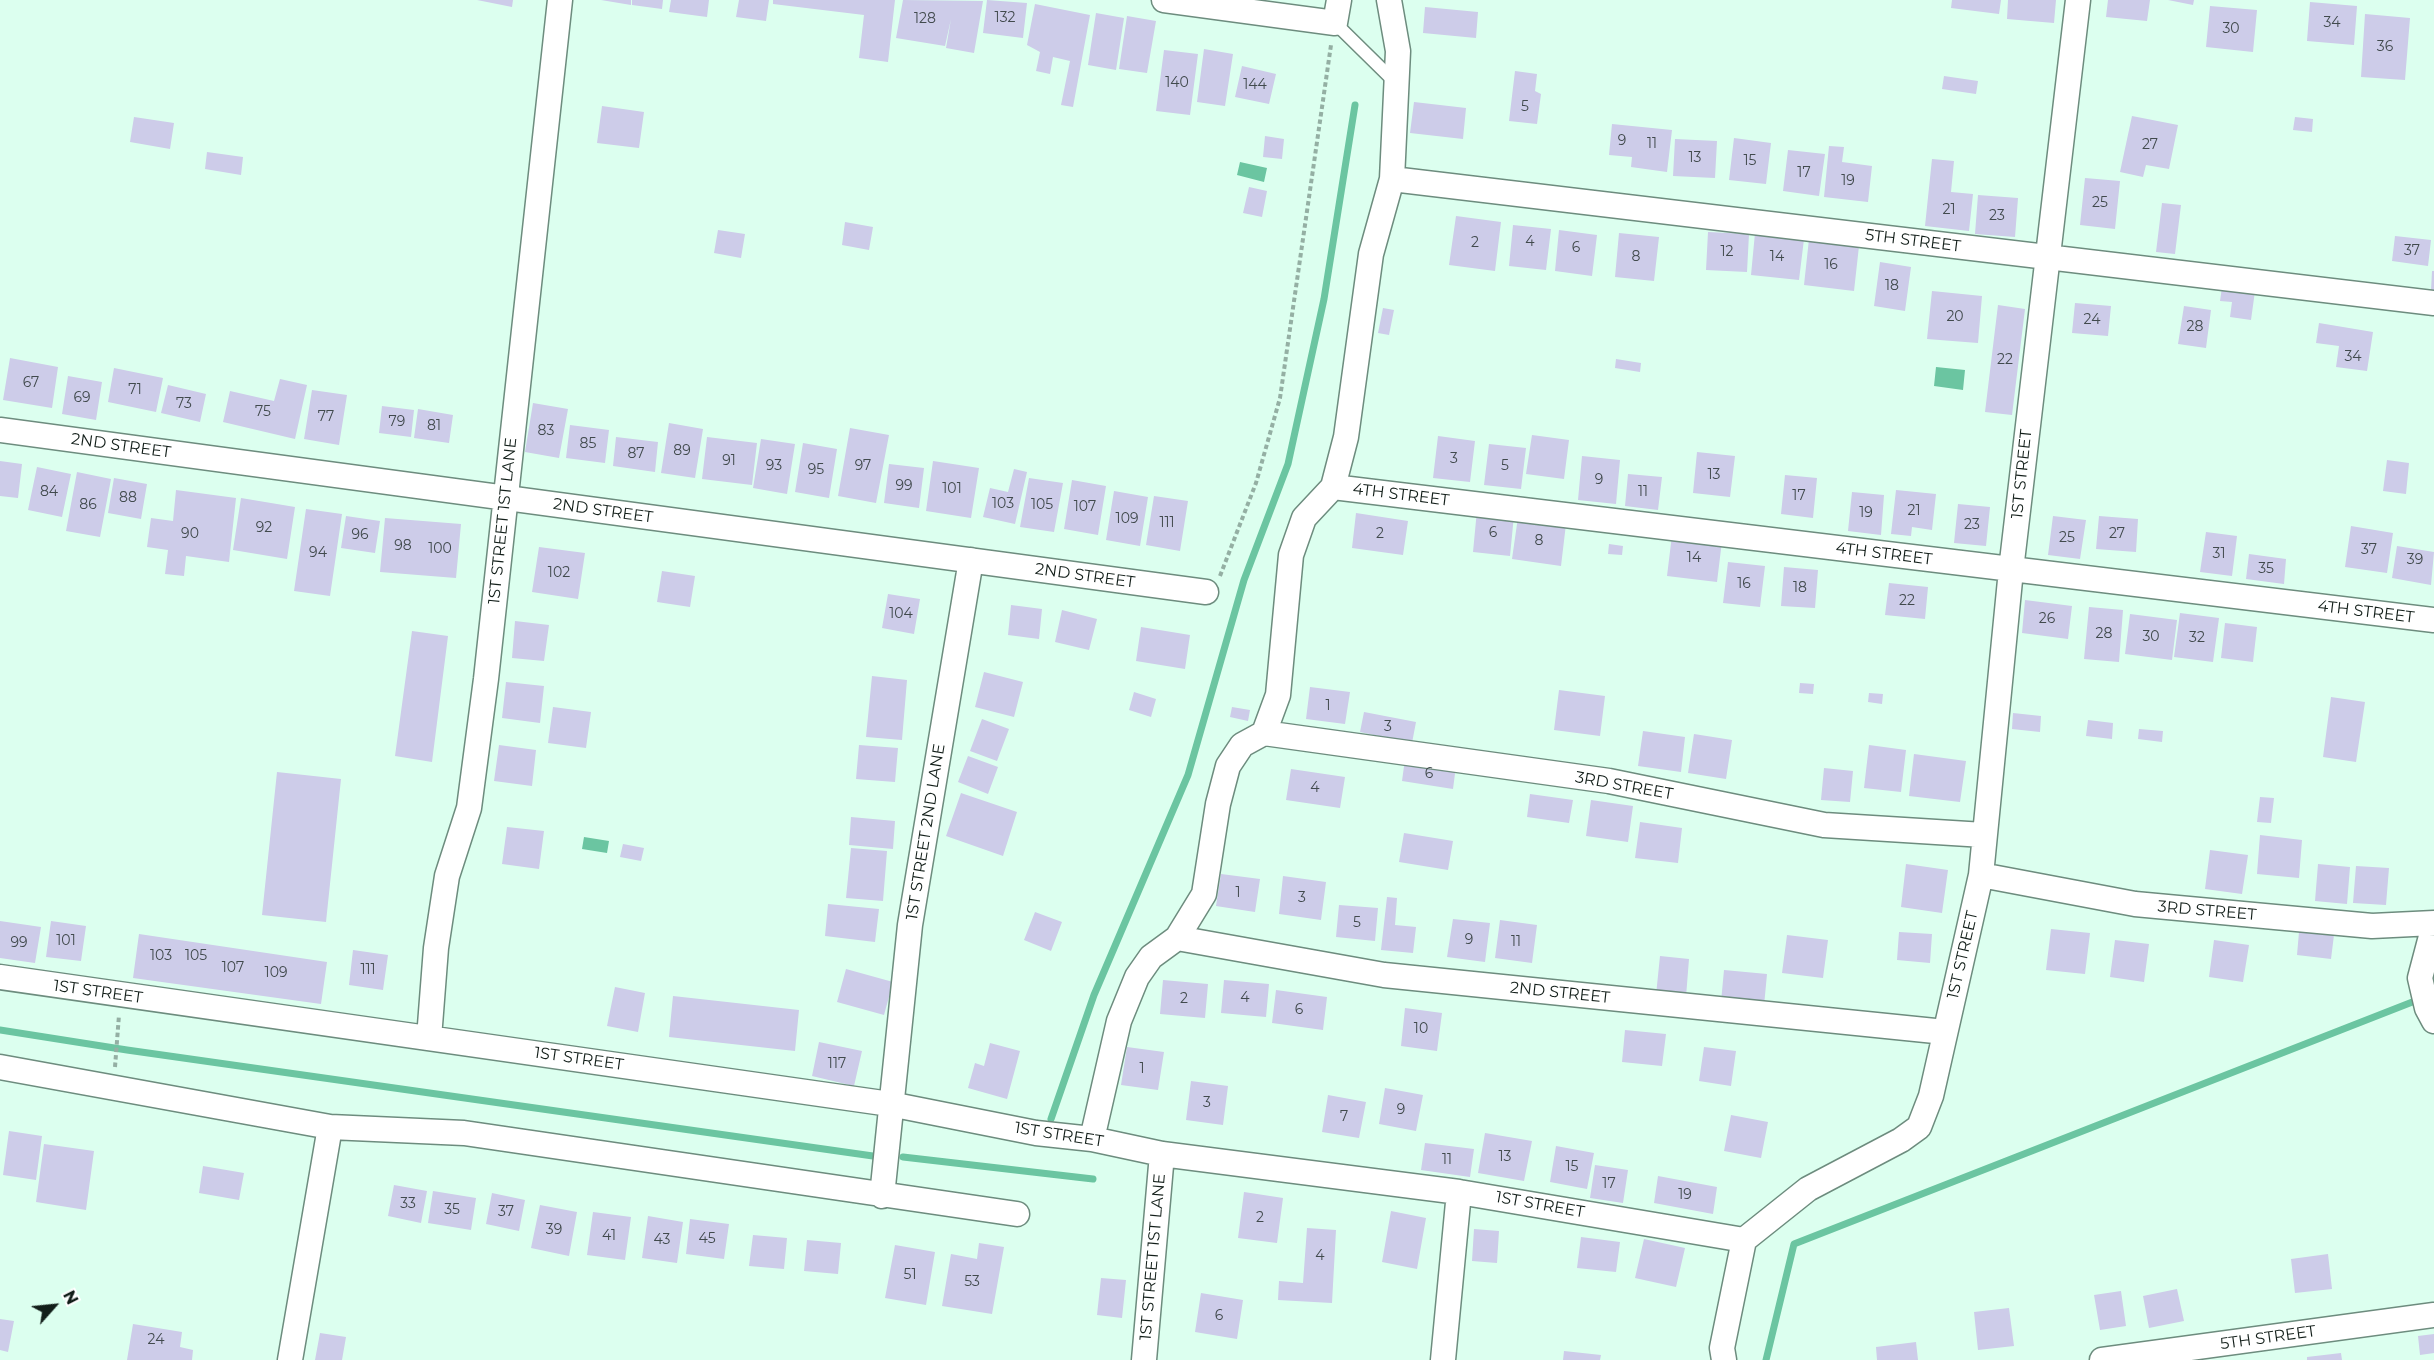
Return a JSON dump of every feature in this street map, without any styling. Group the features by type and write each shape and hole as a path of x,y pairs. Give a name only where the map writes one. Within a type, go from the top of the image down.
{"street":[{"name":"1ST STREET 1ST LANE","path":"429,1038 436,948 447,876 469,808 486,679 560,0"},
{"path":"1164,0 1337,12"},
{"path":"1092,1139 1119,1021 1137,977 1150,957 1177,938 1204,894 1218,804 1228,766 1242,745 1264,733 1278,694 1291,555 1304,518 1334,487 1346,437 1371,254 1392,180 1398,51 1389,0"},
{"name":"1ST STREET","path":"0,977 120,996 890,1104 1036,1133 1092,1139 1162,1154 1459,1192 1744,1240 1808,1189 1901,1140 1919,1127 1931,1096 1982,875 2011,570 2078,0"},
{"name":"5TH STREET","path":"1392,180 2434,303"},
{"name":"2ND STREET","path":"0,430 1206,592"},
{"name":"4TH STREET","path":"1334,487 2434,620"},
{"name":"1ST STREET 2ND LANE","path":"882,1196 910,925 971,560"},
{"name":"3RD STREET","path":"1264,733 1609,781 1824,825 1984,835"},
{"name":"3RD STREET","path":"1982,875 2135,904 2372,926 2434,924"},
{"path":"2430,1014 2420,978 2434,924"},
{"name":"2ND STREET","path":"1177,938 1384,975 1945,1032"},
{"path":"0,1067 330,1127 464,1133 1017,1214"},
{"path":"290,1360 330,1127"},
{"name":"1ST STREET 1ST LANE","path":"1144,1360 1162,1154"},
{"path":"1443,1360 1459,1192"},
{"path":"1724,1360 1722,1347 1744,1240"},
{"name":"5TH STREET","path":"2102,1360 2434,1315"}],"lane":[{"path":"1337,12 1396,83"}],"path":[{"path":"1206,592 1217,583 1256,483 1280,398 1337,12"},
{"path":"114,1087 120,996"}],"shaded area":[{"path":"1240,162 1267,168 1264,182 1237,175"},
{"path":"1936,367 1965,370 1963,390 1934,386"},
{"path":"584,837 609,841 607,853 582,849"}],"building":[{"path":"477,0 513,0 512,7"},
{"path":"601,0 631,0 631,5"},
{"path":"632,0 663,0 662,9 632,5"},
{"path":"671,0 709,0 707,17 669,12"},
{"path":"739,0 769,0 766,21 736,17"},
{"path":"773,0 895,0 888,62 859,58 864,15 773,4"},
{"path":"903,0 983,1 974,53 946,48 951,19 945,46 896,38"},
{"path":"987,0 1027,3 1023,38 983,33"},
{"path":"1952,0 2001,0 1999,14 1951,8"},
{"path":"2008,0 2056,0 2054,23 2007,19"},
{"path":"2108,0 2150,0 2147,21 2106,17"},
{"path":"2168,0 2194,0 2193,5"},
{"path":"2310,2 2357,6 2354,45 2307,41"},
{"path":"1035,4 1090,15 1073,107 1061,105 1070,61 1053,57 1050,74 1036,71 1040,52 1027,45"},
{"path":"2210,6 2257,10 2253,52 2206,47"},
{"path":"1425,7 1478,12 1476,38 1423,33"},
{"path":"1096,13 1124,18 1116,70 1088,65"},
{"path":"2365,14 2410,18 2405,80 2361,77"},
{"path":"1127,16 1156,21 1147,73 1119,69"},
{"path":"1204,49 1233,54 1225,106 1197,102"},
{"path":"1164,50 1198,54 1190,115 1156,111"},
{"path":"1242,66 1276,74 1269,104 1235,97"},
{"path":"1515,71 1537,74 1535,91 1541,94 1537,124 1509,121"},
{"path":"1944,76 1978,81 1976,94 1942,89"},
{"path":"1414,102 1466,108 1463,139 1410,133"},
{"path":"602,106 644,112 639,148 597,143"},
{"path":"2132,116 2178,125 2169,169 2146,165 2143,177 2120,172"},
{"path":"134,117 174,123 170,149 130,142"},
{"path":"2295,117 2313,119 2312,132 2293,130"},
{"path":"1612,124 1672,130 1667,172 1631,167 1632,157 1609,155"},
{"path":"1265,136 1284,139 1282,159 1263,157"},
{"path":"1734,138 1771,143 1766,184 1729,180"},
{"path":"1675,139 1717,141 1715,178 1673,176"},
{"path":"1829,146 1844,147 1842,162 1872,166 1868,202 1824,197"},
{"path":"1788,150 1825,154 1819,196 1783,191"},
{"path":"207,152 243,157 241,175 205,169"},
{"path":"1932,159 1954,161 1951,192 1973,194 1969,231 1925,226"},
{"path":"2085,178 2120,181 2115,229 2080,225"},
{"path":"1249,187 1267,191 1262,217 1243,213"},
{"path":"1978,195 2018,198 2015,237 1975,234"},
{"path":"2162,203 2181,205 2175,254 2156,252"},
{"path":"1456,216 1501,222 1495,271 1449,265"},
{"path":"845,222 873,227 869,250 842,245"},
{"path":"1513,225 1551,229 1546,270 1509,266"},
{"path":"718,230 745,234 741,258 714,253"},
{"path":"1559,230 1597,235 1592,276 1555,271"},
{"path":"1708,232 1749,234 1747,272 1706,270"},
{"path":"1619,233 1659,237 1654,281 1615,277"},
{"path":"1755,233 1804,239 1799,280 1751,275"},
{"path":"2395,236 2431,240 2428,266 2392,261"},
{"path":"1809,239 1859,246 1854,291 1804,285"},
{"path":"1880,262 1911,267 1905,311 1874,306"},
{"path":"2432,271 2434,271 2434,291 2431,291"},
{"path":"2222,287 2255,291 2251,320 2230,317 2232,302 2220,301"},
{"path":"1932,291 1982,296 1978,343 1927,339"},
{"path":"2075,303 2111,306 2108,336 2072,333"},
{"path":"1998,305 2025,309 2012,415 1985,412"},
{"path":"2184,306 2211,310 2206,348 2178,344"},
{"path":"1383,308 1394,310 1389,335 1378,333"},
{"path":"2319,323 2373,332 2367,371 2336,367 2339,346 2316,343"},
{"path":"10,358 58,367 52,408 3,400"},
{"path":"1616,359 1641,363 1640,372 1615,368"},
{"path":"114,368 163,378 156,412 108,402"},
{"path":"68,376 102,382 96,420 62,414"},
{"path":"280,379 307,385 295,439 223,422 230,391 274,401"},
{"path":"168,385 206,394 200,422 161,413"},
{"path":"312,390 347,395 339,445 304,439"},
{"path":"533,403 568,409 559,458 525,452"},
{"path":"382,406 414,410 411,437 379,433"},
{"path":"418,409 453,415 449,443 414,438"},
{"path":"669,423 703,429 695,478 661,473"},
{"path":"570,425 609,430 605,463 566,458"},
{"path":"850,428 889,435 876,503 838,496"},
{"path":"1532,435 1569,440 1564,479 1526,474"},
{"path":"1438,436 1475,441 1470,482 1433,478"},
{"path":"616,437 658,442 655,472 613,466"},
{"path":"707,437 757,443 752,485 702,479"},
{"path":"761,439 795,444 787,494 753,488"},
{"path":"803,443 837,449 829,498 795,492"},
{"path":"1489,444 1526,448 1521,489 1484,485"},
{"path":"1697,452 1735,456 1730,497 1693,493"},
{"path":"1582,456 1620,460 1616,504 1578,500"},
{"path":"2387,460 2409,463 2406,494 2383,491"},
{"path":"0,461 22,464 18,498 0,496"},
{"path":"933,461 979,468 971,518 926,511"},
{"path":"889,464 924,468 919,508 884,503"},
{"path":"37,467 71,474 62,517 28,510"},
{"path":"1014,469 1027,472 1015,524 983,517 990,488 1008,492"},
{"path":"77,472 111,479 100,537 66,531"},
{"path":"1628,474 1662,477 1658,510 1625,506"},
{"path":"1785,475 1817,478 1813,518 1781,514"},
{"path":"114,478 147,484 141,519 108,513"},
{"path":"1029,478 1063,483 1054,532 1020,527"},
{"path":"1072,480 1106,486 1098,535 1064,529"},
{"path":"176,490 236,498 229,562 186,556 184,576 165,574 168,550 147,547 151,518 173,521"},
{"path":"1896,490 1936,494 1932,530 1912,527 1911,536 1891,534"},
{"path":"1114,491 1148,497 1140,546 1106,540"},
{"path":"1852,492 1884,495 1881,535 1848,531"},
{"path":"1154,496 1188,501 1180,551 1146,545"},
{"path":"241,498 295,507 287,559 233,550"},
{"path":"1958,504 1990,507 1986,546 1954,543"},
{"path":"306,509 342,514 330,596 294,591"},
{"path":"1477,510 1514,515 1510,556 1473,552"},
{"path":"1356,513 1408,521 1403,555 1352,548"},
{"path":"346,516 380,521 375,553 341,548"},
{"path":"2053,516 2086,520 2080,559 2048,555"},
{"path":"2099,516 2138,519 2136,552 2096,549"},
{"path":"1518,517 1566,524 1561,566 1512,559"},
{"path":"385,518 461,524 456,578 380,572"},
{"path":"2351,526 2393,533 2387,573 2345,567"},
{"path":"2206,532 2237,536 2232,576 2200,572"},
{"path":"1672,535 1722,541 1717,582 1667,576"},
{"path":"1609,544 1623,546 1622,555 1608,554"},
{"path":"2397,546 2434,552 2431,585 2392,578"},
{"path":"539,547 585,553 578,599 532,592"},
{"path":"2249,554 2286,559 2284,584 2246,579"},
{"path":"1728,562 1765,566 1760,607 1723,603"},
{"path":"1784,567 1818,570 1815,608 1781,606"},
{"path":"662,571 695,576 690,607 657,602"},
{"path":"1889,583 1928,587 1925,619 1885,615"},
{"path":"888,594 920,599 914,634 882,628"},
{"path":"2025,600 2072,606 2068,639 2022,633"},
{"path":"1011,605 1042,609 1039,639 1008,635"},
{"path":"2089,607 2123,610 2119,662 2084,659"},
{"path":"1062,610 1097,619 1089,650 1055,642"},
{"path":"2180,613 2219,618 2213,662 2174,657"},
{"path":"2130,614 2177,620 2172,660 2125,654"},
{"path":"515,621 549,625 544,661 512,658"},
{"path":"2225,623 2257,627 2253,662 2221,658"},
{"path":"1141,627 1190,635 1185,669 1136,661"},
{"path":"412,631 448,636 432,762 395,756"},
{"path":"984,672 1023,682 1014,717 975,707"},
{"path":"872,676 907,680 902,740 866,737"},
{"path":"506,682 544,686 540,723 502,718"},
{"path":"1800,683 1814,684 1813,694 1799,693"},
{"path":"1310,687 1350,692 1345,724 1306,719"},
{"path":"1559,690 1605,696 1600,736 1554,730"},
{"path":"1134,692 1156,699 1151,717 1129,710"},
{"path":"1869,693 1883,694 1882,704 1868,702"},
{"path":"2331,697 2365,702 2356,762 2323,757"},
{"path":"553,707 591,712 586,748 548,743"},
{"path":"1232,707 1250,710 1248,721 1230,717"},
{"path":"1364,712 1416,722 1412,743 1360,732"},
{"path":"2013,713 2041,716 2040,732 2012,729"},
{"path":"982,719 1009,729 997,761 970,751"},
{"path":"2088,720 2113,723 2112,739 2086,736"},
{"path":"2139,729 2163,731 2162,742 2138,739"},
{"path":"1643,731 1685,737 1681,772 1638,766"},
{"path":"1694,734 1732,740 1726,779 1688,773"},
{"path":"499,745 536,750 532,786 494,781"},
{"path":"859,745 898,748 895,782 856,779"},
{"path":"1869,745 1906,750 1901,792 1864,788"},
{"path":"1914,754 1966,761 1960,802 1909,796"},
{"path":"968,756 998,767 988,794 958,782"},
{"path":"1405,759 1456,766 1453,789 1402,781"},
{"path":"1824,768 1853,771 1850,802 1821,800"},
{"path":"1291,769 1345,777 1340,808 1286,800"},
{"path":"277,772 341,779 326,922 262,915"},
{"path":"961,793 1017,812 1003,856 946,836"},
{"path":"1530,794 1573,800 1569,823 1527,817"},
{"path":"2260,797 2274,798 2271,823 2257,822"},
{"path":"1591,800 1633,806 1628,842 1586,836"},
{"path":"851,817 895,821 893,849 849,845"},
{"path":"1640,822 1682,828 1678,863 1635,858"},
{"path":"507,827 544,831 539,869 502,864"},
{"path":"1404,833 1453,841 1448,870 1399,862"},
{"path":"2260,835 2302,840 2299,878 2257,874"},
{"path":"623,844 644,848 641,861 620,857"},
{"path":"851,848 887,851 883,901 846,898"},
{"path":"2210,850 2248,855 2242,894 2205,889"},
{"path":"1906,864 1948,870 1942,913 1901,907"},
{"path":"2318,864 2350,867 2347,904 2315,901"},
{"path":"2356,866 2389,868 2386,905 2353,903"},
{"path":"1221,874 1260,879 1255,912 1216,906"},
{"path":"1283,876 1326,882 1321,920 1279,914"},
{"path":"1387,897 1397,898 1395,925 1416,927 1413,953 1381,950"},
{"path":"828,904 879,909 875,942 825,936"},
{"path":"1339,905 1378,908 1375,941 1336,937"},
{"path":"1035,912 1062,922 1051,951 1024,940"},
{"path":"1453,919 1490,923 1485,962 1447,957"},
{"path":"1500,920 1537,925 1532,963 1495,958"},
{"path":"0,921 41,927 35,963 0,958"},
{"path":"51,921 86,926 81,961 46,957"},
{"path":"2051,929 2090,933 2085,974 2046,970"},
{"path":"1899,932 1932,934 1930,963 1897,960"},
{"path":"2299,932 2334,935 2331,959 2297,955"},
{"path":"139,934 327,962 321,1004 133,978"},
{"path":"1787,935 1828,940 1823,978 1782,973"},
{"path":"2115,940 2149,944 2144,982 2110,977"},
{"path":"2214,940 2249,945 2243,982 2209,977"},
{"path":"353,950 388,955 383,990 349,985"},
{"path":"1660,956 1689,959 1686,997 1656,995"},
{"path":"846,969 893,982 884,1015 837,1002"},
{"path":"1724,970 1767,974 1764,1006 1721,1002"},
{"path":"1163,980 1208,984 1205,1018 1160,1014"},
{"path":"1224,980 1269,984 1266,1017 1221,1013"},
{"path":"615,987 645,993 638,1032 607,1026"},
{"path":"1276,990 1327,997 1323,1030 1272,1023"},
{"path":"673,996 799,1010 795,1051 669,1037"},
{"path":"1405,1008 1442,1013 1437,1051 1401,1046"},
{"path":"1625,1030 1666,1034 1662,1066 1622,1062"},
{"path":"819,1042 862,1051 854,1086 812,1076"},
{"path":"990,1043 1020,1051 1007,1099 968,1088 975,1063 984,1066"},
{"path":"1127,1047 1164,1052 1158,1090 1121,1085"},
{"path":"1704,1047 1736,1051 1731,1086 1699,1081"},
{"path":"1191,1081 1228,1086 1223,1125 1186,1120"},
{"path":"1385,1088 1423,1095 1416,1131 1379,1124"},
{"path":"1328,1095 1366,1102 1359,1138 1322,1132"},
{"path":"1731,1115 1768,1122 1761,1158 1724,1151"},
{"path":"9,1131 42,1136 36,1180 3,1175"},
{"path":"1485,1133 1532,1141 1524,1181 1478,1173"},
{"path":"1425,1143 1474,1149 1470,1177 1421,1170"},
{"path":"44,1144 94,1151 86,1210 36,1202"},
{"path":"1556,1146 1594,1153 1587,1189 1550,1182"},
{"path":"1595,1165 1628,1170 1623,1203 1590,1198"},
{"path":"203,1166 244,1173 239,1200 199,1193"},
{"path":"1658,1176 1717,1187 1713,1214 1654,1203"},
{"path":"394,1185 427,1191 421,1223 388,1216"},
{"path":"433,1191 476,1198 471,1230 428,1223"},
{"path":"1244,1192 1283,1198 1277,1243 1238,1238"},
{"path":"492,1193 525,1200 519,1231 486,1224"},
{"path":"540,1205 577,1212 569,1256 531,1248"},
{"path":"1391,1211 1426,1218 1417,1269 1382,1262"},
{"path":"593,1212 631,1217 625,1260 587,1255"},
{"path":"648,1216 683,1222 677,1263 642,1258"},
{"path":"690,1219 729,1224 724,1259 686,1254"},
{"path":"1307,1228 1336,1230 1332,1303 1278,1300 1279,1281 1303,1283"},
{"path":"1474,1229 1499,1231 1497,1263 1472,1261"},
{"path":"753,1235 787,1238 784,1269 749,1266"},
{"path":"1581,1237 1620,1242 1616,1272 1577,1268"},
{"path":"1644,1239 1685,1248 1676,1287 1635,1278"},
{"path":"807,1240 841,1243 838,1274 804,1271"},
{"path":"979,1243 1004,1247 992,1314 942,1306 951,1254 977,1259"},
{"path":"895,1245 935,1252 926,1305 885,1298"},
{"path":"2328,1254 2332,1289 2295,1293 2291,1259"},
{"path":"1101,1278 1126,1280 1122,1318 1097,1315"},
{"path":"2177,1289 2184,1321 2149,1328 2143,1296"},
{"path":"2121,1291 2126,1326 2100,1330 2094,1295"},
{"path":"1201,1293 1243,1300 1237,1339 1195,1332"},
{"path":"2009,1308 2014,1346 1978,1350 1974,1312"},
{"path":"0,1319 14,1321 8,1352 0,1350"},
{"path":"133,1324 182,1332 180,1347 193,1350 192,1360 127,1360"},
{"path":"320,1333 346,1337 342,1360 315,1360"},
{"path":"2434,1334 2434,1353 2420,1355 2418,1336"},
{"path":"1916,1342 1918,1360 1877,1360 1876,1347"},
{"path":"1564,1351 1601,1355 1600,1360 1563,1360"},
{"path":"2341,1353 2342,1360 2307,1360 2307,1357"}],"waterway":[{"path":"1051,1119 1094,995 1188,775 1244,580 1288,464 1324,299 1355,105"},
{"path":"1766,1360 1794,1244 2420,999"},
{"path":"0,1030 880,1157"},
{"path":"903,1157 1093,1179"}]}
